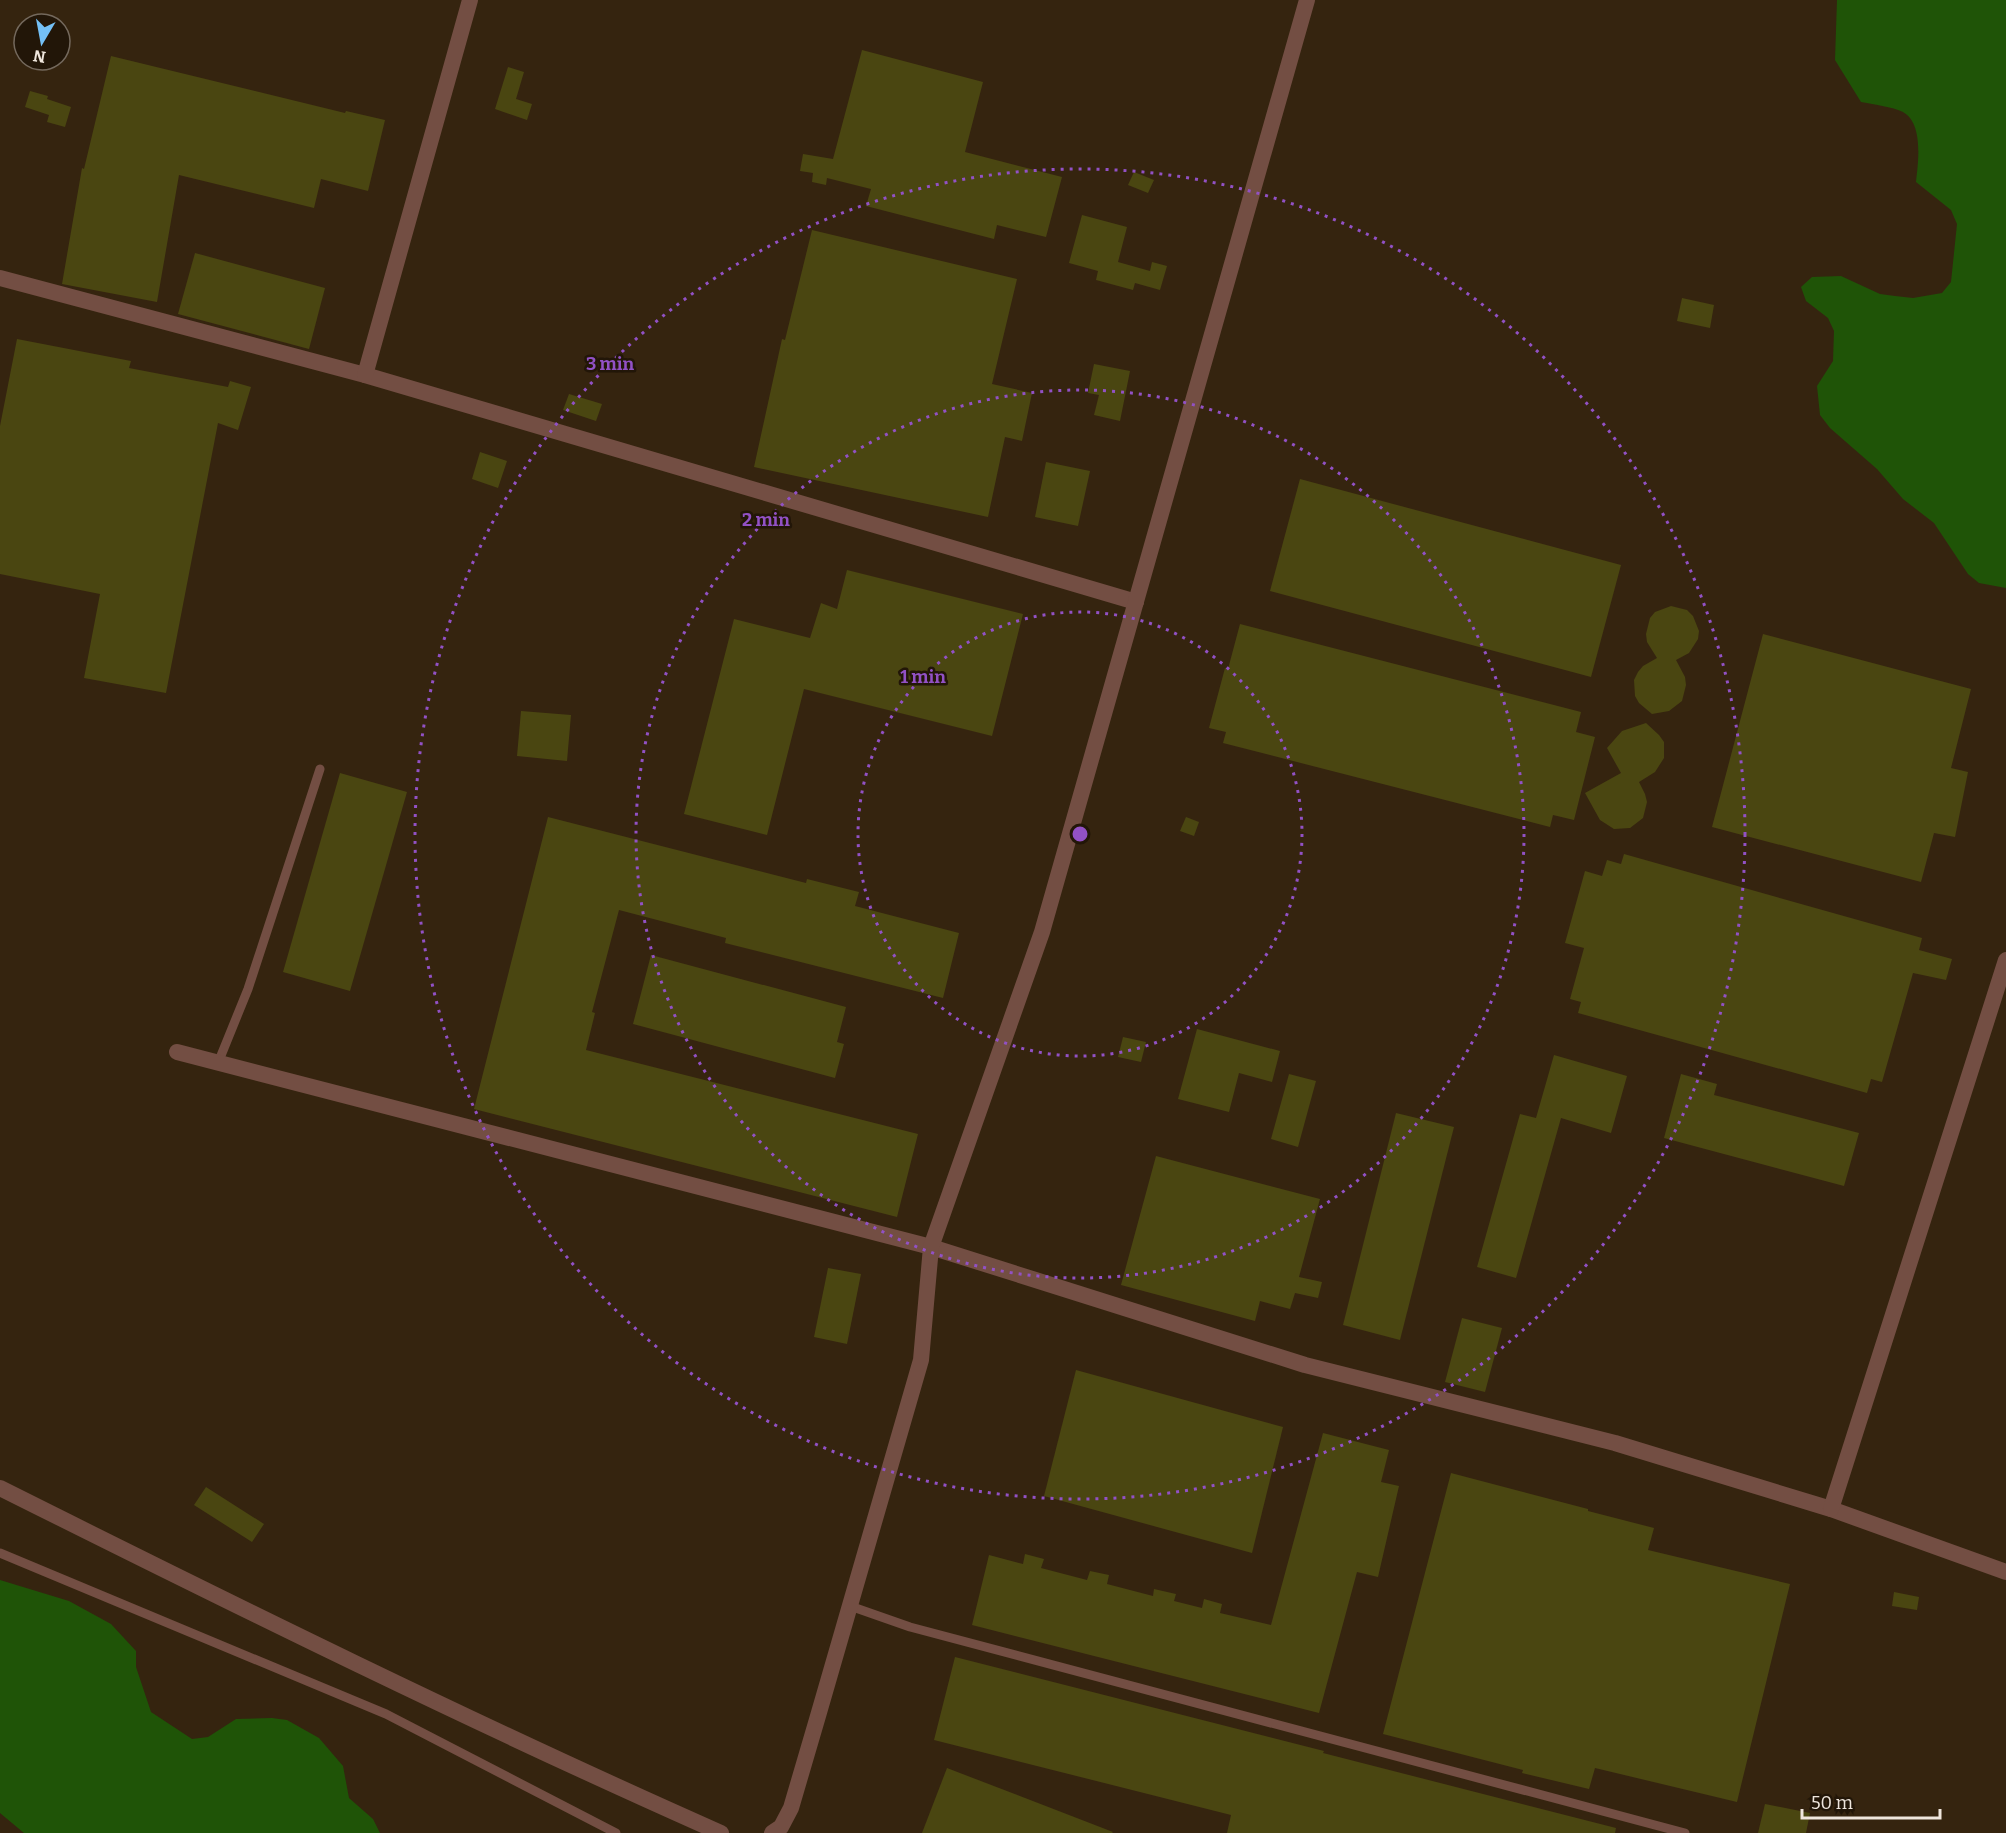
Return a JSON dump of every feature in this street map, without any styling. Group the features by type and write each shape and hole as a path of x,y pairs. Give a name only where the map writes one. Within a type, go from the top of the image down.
{"street":[{"path":"365,375 470,0"},
{"path":"772,1833 781,1827 790,1808 921,1360 931,1247 1042,932 1307,0"},
{"path":"0,278 365,375 1136,602"},
{"path":"1831,1509 2006,960"},
{"path":"177,1052 931,1247 1305,1365 1615,1443 1831,1509 2006,1572"},
{"path":"0,1488 363,1667 721,1833"}],"lane":[{"path":"218,1063 248,989 320,769"},
{"path":"0,1553 386,1714 616,1833"},
{"path":"850,1606 922,1630 1685,1833"}],"shaded area":[{"path":"0,0 2006,0 2006,1833 0,1833"},
{"path":"1837,0 2006,0 2006,588 1979,583 1968,574 1934,523 1903,499 1877,469 1830,428 1820,415 1817,386 1833,361 1834,331 1828,318 1806,301 1801,287 1812,277 1841,276 1880,294 1913,298 1942,293 1951,282 1957,224 1951,210 1916,182 1918,144 1917,134 1910,118 1899,110 1861,102 1835,60"},
{"path":"0,1580 69,1601 111,1624 136,1651 136,1667 151,1712 192,1739 208,1737 236,1719 272,1718 287,1720 319,1738 343,1766 349,1798 373,1819 380,1833 24,1833 0,1813"}],"building":[{"path":"862,50 983,82 965,152 1062,177 1046,237 997,225 994,239 866,206 871,189 827,178 826,185 812,182 813,173 800,171 803,154 833,159"},
{"path":"111,56 345,113 346,111 385,120 368,191 321,179 314,208 179,175 157,302 62,284 82,168 84,169"},
{"path":"508,67 524,72 516,99 532,104 527,120 495,109"},
{"path":"30,91 48,96 47,99 71,107 65,127 47,122 49,115 25,107"},
{"path":"1134,172 1154,180 1148,193 1128,185"},
{"path":"1082,215 1127,227 1118,262 1150,271 1152,262 1167,266 1160,290 1135,283 1133,290 1096,280 1098,271 1069,263"},
{"path":"812,230 1017,279 992,384 1032,393 1022,441 1005,437 988,517 754,467 782,339 785,340"},
{"path":"195,253 325,288 309,349 178,314"},
{"path":"1682,298 1714,305 1710,328 1677,321"},
{"path":"17,339 131,361 129,368 228,387 230,381 251,387 238,430 218,423 166,693 84,678 100,594 0,574 0,426"},
{"path":"1094,364 1130,371 1120,421 1094,415 1099,395 1088,393"},
{"path":"569,394 602,404 596,421 563,410"},
{"path":"480,452 507,461 498,488 472,479"},
{"path":"1046,462 1090,471 1078,526 1035,517"},
{"path":"1300,479 1621,565 1591,677 1270,591"},
{"path":"847,570 1023,614 992,736 804,689 767,835 684,814 734,619 810,638 821,603 837,609"},
{"path":"1671,606 1687,610 1693,616 1699,631 1698,639 1689,653 1676,660 1685,677 1686,685 1682,701 1669,711 1652,714 1639,703 1635,696 1634,680 1643,666 1657,658 1647,642 1646,634 1650,618 1655,612"},
{"path":"1240,624 1581,712 1576,732 1595,737 1574,820 1553,815 1550,827 1223,743 1226,732 1209,728 1225,668 1228,669"},
{"path":"1763,634 1971,689 1951,768 1968,772 1955,837 1934,833 1921,882 1712,827"},
{"path":"521,711 571,715 567,761 517,756"},
{"path":"1646,723 1664,742 1664,758 1655,772 1639,782 1647,802 1643,818 1630,828 1614,829 1600,820 1585,793 1621,773 1607,748 1622,731"},
{"path":"340,773 407,792 350,991 283,972"},
{"path":"548,817 806,883 807,879 859,892 855,906 959,933 943,998 725,943 726,938 619,910 592,1012 595,1013 586,1050 918,1134 897,1217 474,1109"},
{"path":"1186,817 1199,822 1194,836 1180,831"},
{"path":"1624,854 1922,938 1919,950 1952,959 1946,980 1913,973 1882,1082 1871,1079 1867,1093 1578,1013 1581,1002 1570,999 1584,948 1565,943 1585,871 1602,876 1607,860 1621,864"},
{"path":"651,955 846,1007 837,1042 844,1044 835,1078 633,1024"},
{"path":"1197,1029 1280,1051 1272,1082 1239,1073 1229,1112 1178,1099"},
{"path":"1123,1037 1146,1042 1141,1062 1118,1057"},
{"path":"1554,1055 1627,1076 1611,1133 1561,1118 1516,1278 1477,1267 1520,1114 1536,1118"},
{"path":"1289,1074 1316,1081 1298,1147 1271,1139"},
{"path":"1681,1074 1717,1084 1714,1095 1859,1133 1844,1186 1664,1138"},
{"path":"1396,1113 1454,1127 1400,1340 1343,1325"},
{"path":"1156,1156 1320,1199 1299,1277 1322,1282 1318,1298 1295,1293 1290,1309 1260,1301 1255,1321 1121,1285"},
{"path":"828,1268 861,1274 847,1344 814,1337"},
{"path":"1462,1318 1502,1328 1485,1392 1445,1382"},
{"path":"1076,1370 1283,1427 1252,1553 1044,1496"},
{"path":"1323,1433 1389,1450 1381,1482 1399,1486 1378,1577 1357,1572 1319,1713 972,1625 989,1555 1023,1564 1025,1554 1044,1559 1041,1568 1087,1580 1090,1571 1109,1575 1107,1584 1153,1596 1154,1589 1176,1594 1174,1601 1202,1608 1204,1599 1222,1604 1220,1613 1271,1625"},
{"path":"1451,1473 1654,1528 1648,1550 1790,1584 1737,1802 1595,1768 1589,1789 1522,1773 1523,1770 1383,1734"},
{"path":"206,1487 264,1524 252,1542 194,1505"},
{"path":"1894,1592 1919,1597 1917,1610 1892,1606"},
{"path":"955,1657 1616,1828 1615,1833 1227,1833 1231,1815 934,1740"},
{"path":"947,1768 1113,1832 922,1833"},
{"path":"1765,1804 1810,1813 1806,1833 1758,1833"}]}
